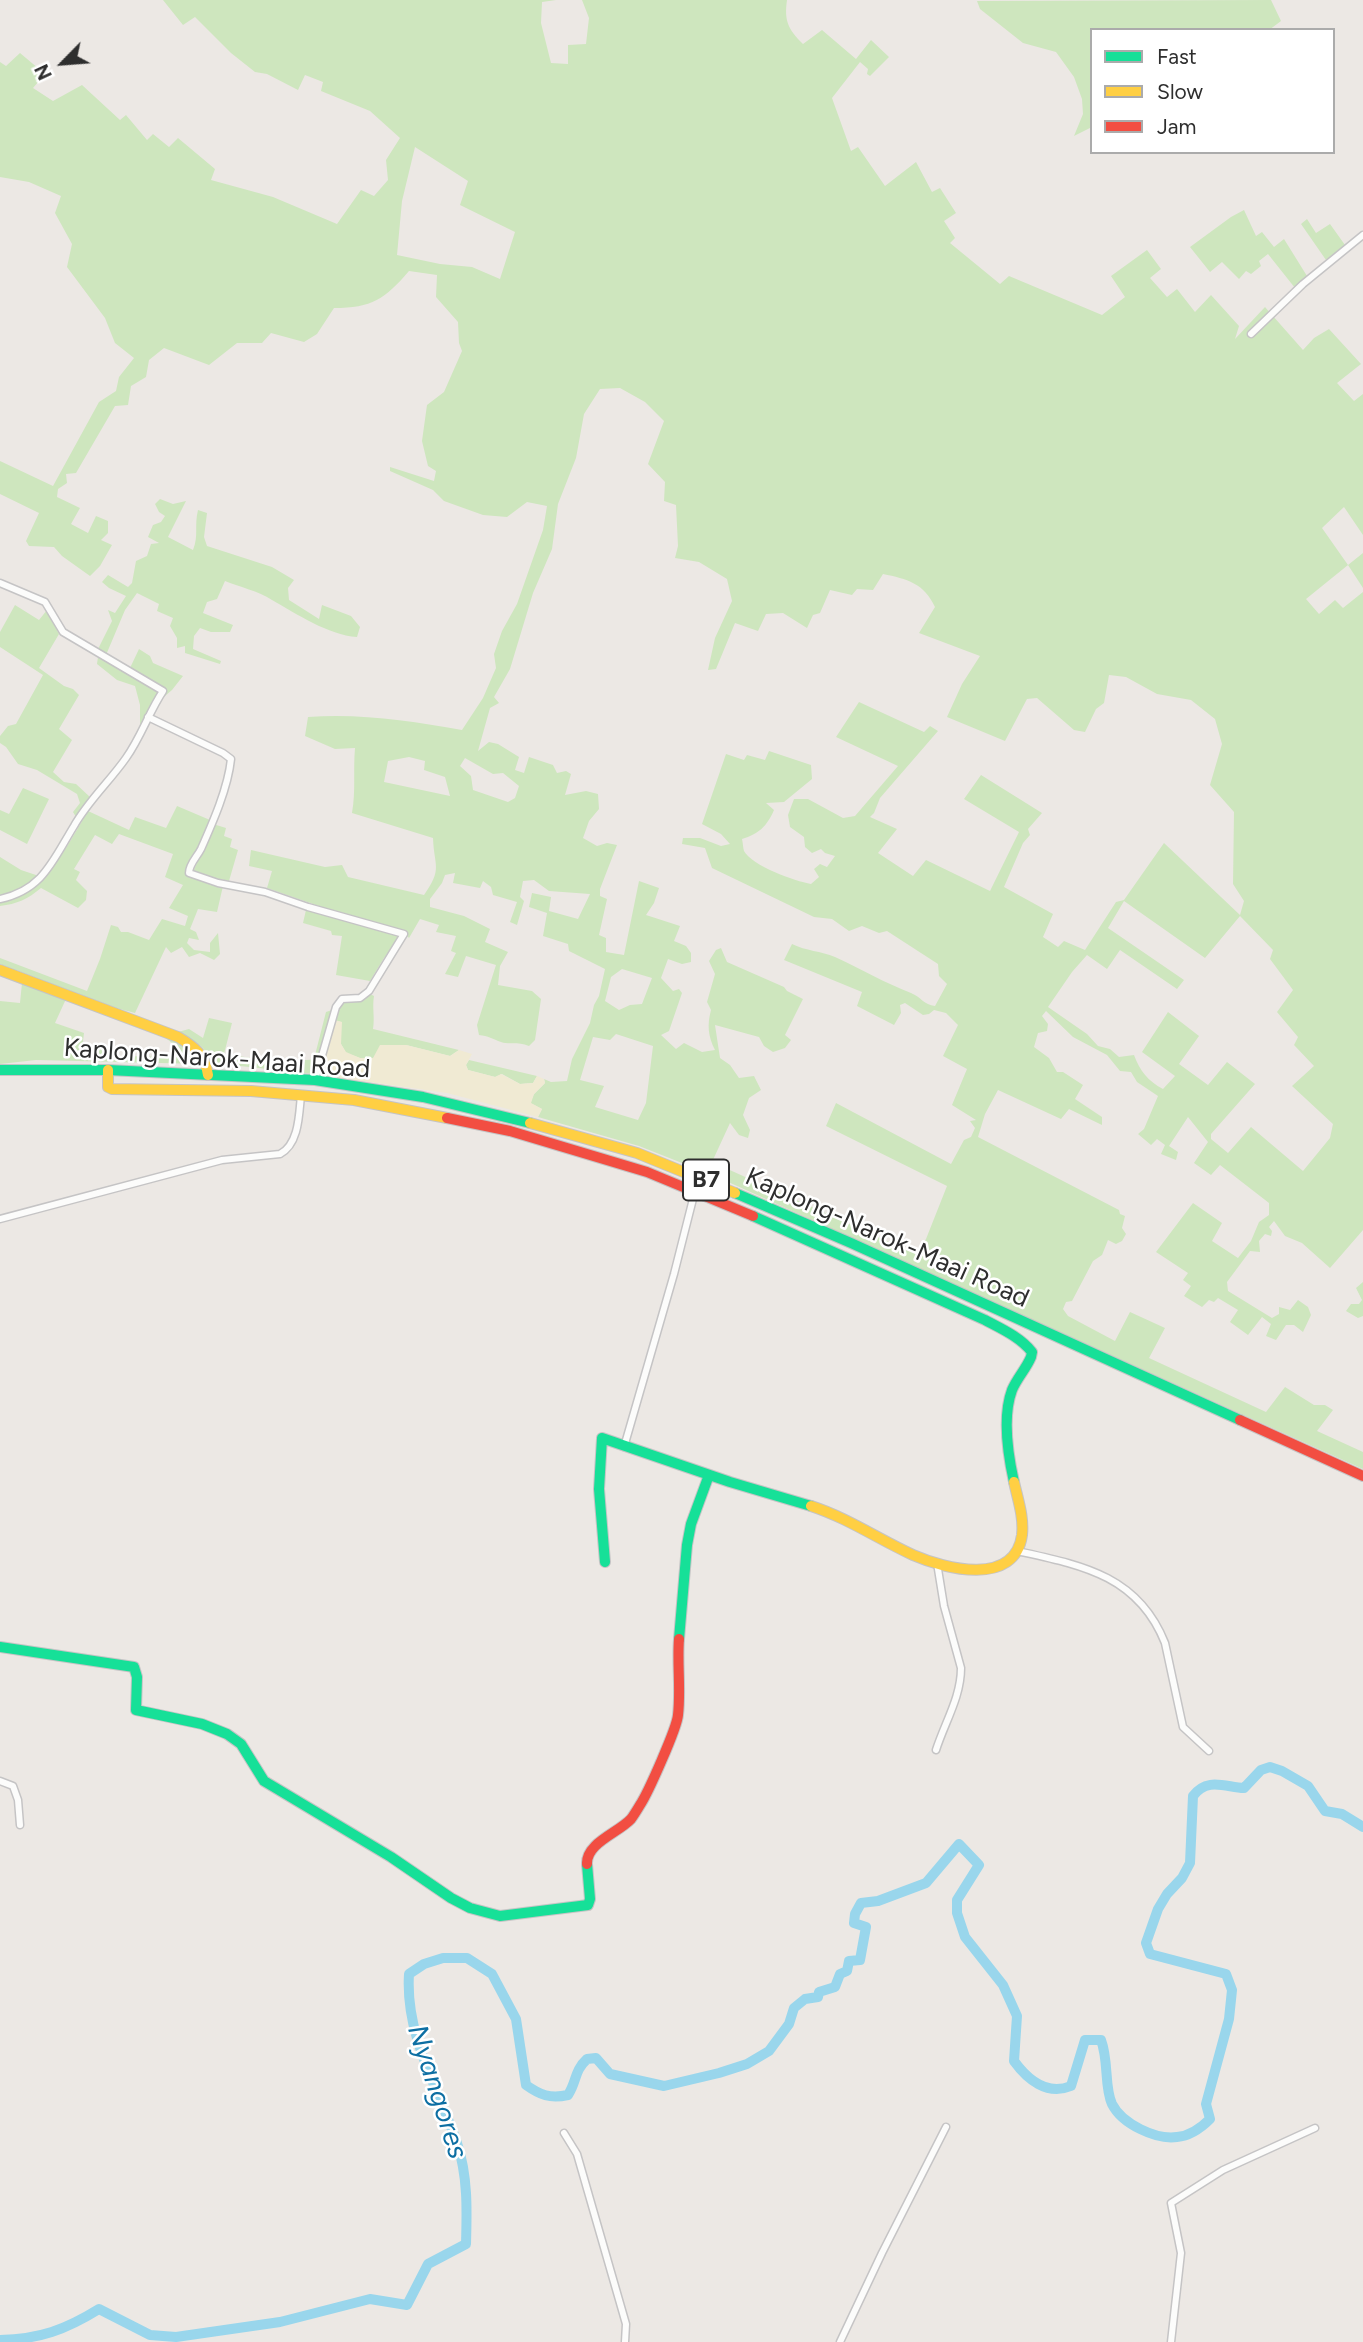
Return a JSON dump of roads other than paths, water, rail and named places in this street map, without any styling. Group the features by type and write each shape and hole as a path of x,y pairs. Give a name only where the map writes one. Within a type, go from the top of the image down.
{"main road":[{"path":"0,970 178,1037 201,1051 208,1075"},
{"name":"Kaplong-Narok-Maai Road","path":"0,1070 108,1070 314,1080 433,1099 637,1153 765,1205 1363,1476"},
{"path":"108,1070 108,1087 114,1090 251,1091 368,1102 510,1131 647,1172 779,1226 985,1320 1005,1330 1028,1346 1032,1352 1030,1362 1016,1383 1009,1402 1011,1467 1022,1522 1017,1551 1010,1560 992,1569 977,1570 937,1563 896,1546 834,1513 709,1475 605,1439 600,1440 599,1489 605,1562"},
{"path":"0,1647 134,1667 138,1676 134,1704 136,1710 179,1717 232,1737 242,1745 252,1767 264,1781 470,1908 500,1916 581,1908 588,1905 590,1899 587,1856 592,1849 631,1819 643,1801 678,1719 680,1687 677,1664 687,1545 691,1524 709,1475"}],"street":[{"path":"1251,334 1303,284 1363,235"},
{"path":"0,583 45,602 63,632 163,691 128,755 73,827 54,861 40,878 20,894 0,899"},
{"path":"148,717 231,759 200,853 189,867 189,873 218,883 265,892 404,934 369,991 359,998 342,999 336,1007 314,1080"},
{"path":"0,1219 222,1160 285,1152 293,1140 301,1095"},
{"path":"432,1115 433,1099"},
{"path":"554,1145 559,1131"},
{"path":"624,1447 695,1191"},
{"path":"1017,1551 1091,1569 1112,1580 1140,1603 1160,1630 1165,1643 1183,1727 1209,1751"},
{"path":"936,1750 961,1679 961,1668 940,1587 937,1563"},
{"path":"0,1782 13,1786 20,1825"},
{"path":"840,2342 946,2127"},
{"path":"1171,2342 1181,2253 1171,2203 1223,2170 1315,2128"},
{"path":"565,2133 577,2154 626,2326 625,2342"}],"waterway":[{"name":"Nyangores","path":"0,2340 28,2338 52,2332 99,2309 150,2335 176,2337 280,2322 370,2299 407,2305 428,2264 466,2244 467,2219 461,2155 417,2040 409,1997 409,1974 424,1964 443,1958 467,1958 492,1974 516,2019 526,2085 545,2095 568,2095 580,2068 587,2059 596,2058 610,2074 664,2086 747,2064 769,2051 789,2024 794,2008 805,1999 818,1997 819,1992 835,1987 840,1974 847,1971 849,1961 860,1960 866,1927 854,1923 861,1903 878,1901 926,1883 959,1844 979,1865 957,1900 957,1913 965,1937 1003,1985 1017,2016 1014,2061 1019,2068 1038,2084 1046,2087 1062,2089 1071,2086 1085,2040 1101,2040 1110,2097 1123,2118 1140,2129 1159,2136 1186,2135 1210,2119 1206,2104 1229,2019 1232,1990 1226,1974 1150,1954 1146,1943 1158,1909 1190,1863 1193,1796 1198,1790 1210,1785 1244,1788 1261,1770 1270,1767 1308,1786 1325,1811 1342,1814 1363,1827"}]}
